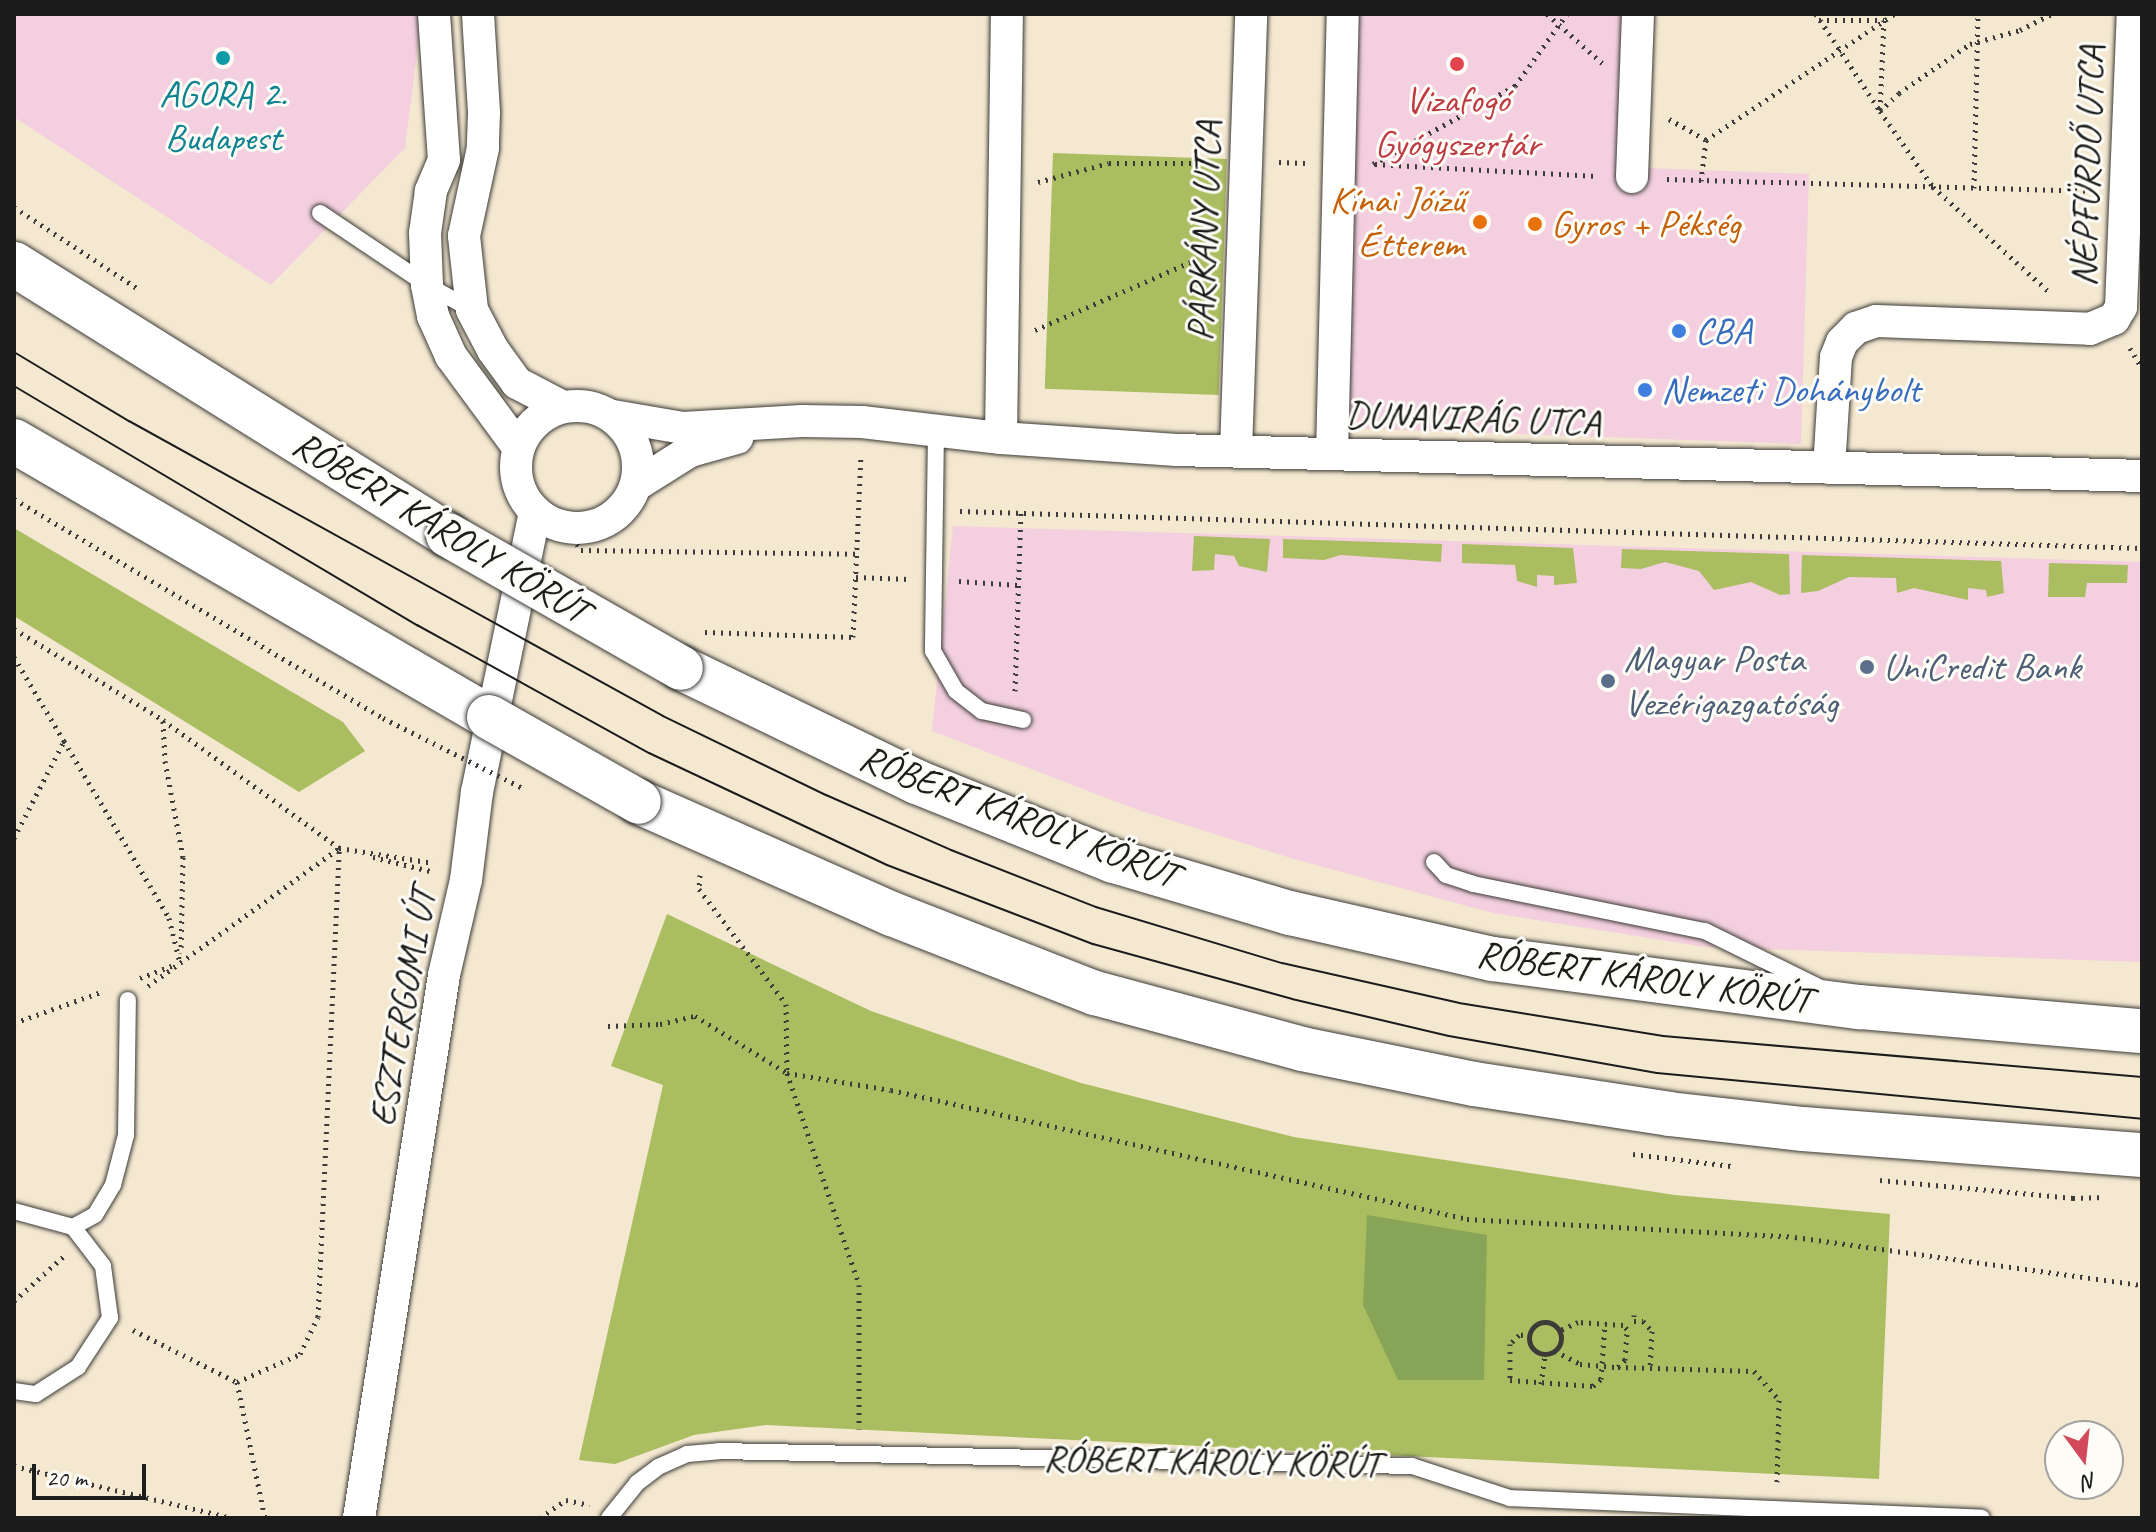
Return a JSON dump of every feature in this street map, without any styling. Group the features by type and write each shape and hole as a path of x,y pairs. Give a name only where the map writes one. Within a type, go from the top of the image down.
{"main road":[{"name":"RÓBERT KÁROLY KÖRÚT","path":"14,264 448,535 687,650 917,782 1114,861 1290,913 1493,959 1860,1007 2142,1031"},
{"path":"14,441 639,802 892,914 1095,993 1302,1049 1474,1084 1669,1114 1803,1129 2142,1155"}],"street":[{"path":"434,14 444,160 431,191 425,233 427,285 433,316 451,356 518,447"},
{"path":"478,14 483,148 464,236 472,310 493,350 517,383 561,406 588,406 613,416 627,430 636,447 639,466 636,485 617,514 601,524 566,528 535,512 521,493 514,470 518,447 534,422 561,406"},
{"path":"1001,438 1007,14"},
{"name":"PÁRKÁNY UTCA","path":"1236,451 1251,14"},
{"path":"1332,454 1343,14"},
{"path":"1632,177 1638,14"},
{"name":"NÉPFÜRDŐ UTCA","path":"2102,324 2121,307 2133,14"},
{"path":"1829,468 1836,357 1842,342 1856,328 1876,321 2102,324"},
{"name":"DUNAVIRÁG UTCA","path":"613,416 683,428 802,421 862,422 1001,438 1236,451 2142,476"},
{"name":"DUNAVIRÁG UTCA","path":"636,485 690,451 802,421"},
{"name":"ESZTERGOMI ÚT","path":"359,1518 444,975 466,874 477,792 535,512"}],"lane":[{"path":"320,213 427,285 472,310"},
{"path":"936,431 933,651 956,691 982,711 1019,720"},
{"path":"1434,862 1446,875 1473,884 1705,931 1860,1007"},
{"path":"78,1233 95,1215 113,1185 126,1135 128,1000"},
{"path":"14,1211 78,1233 103,1266 110,1318 78,1367 36,1394 14,1391"},
{"name":"RÓBERT KÁROLY KÖRÚT","path":"612,1514 637,1483 658,1467 687,1454 858,1453 1412,1466 1510,1498 1982,1518"}],"path":[{"path":"1547,14 1636,96 1706,140"},
{"path":"1372,164 1515,86 1567,14"},
{"path":"1701,181 1706,140 1894,14"},
{"path":"1974,188 1978,14"},
{"path":"1880,111 1899,93 1970,44 2020,30 2052,14"},
{"path":"1817,17 1884,20"},
{"path":"1817,17 1933,187 2102,324"},
{"path":"1880,111 1884,20"},
{"path":"1004,191 1109,163 1247,162 1372,164 1701,181 2125,192"},
{"path":"1001,365 1031,332 1245,238"},
{"path":"687,650 853,637 862,422"},
{"path":"14,499 383,718 533,792"},
{"path":"934,510 2142,548"},
{"path":"1019,720 1021,513"},
{"path":"566,528 581,550 857,554"},
{"path":"14,629 163,720 339,848 466,874"},
{"path":"14,657 169,918 180,963"},
{"path":"163,720 165,761 183,857 180,963"},
{"path":"14,838 64,741"},
{"path":"128,1000 339,848 466,874"},
{"path":"237,1382 300,1354 318,1317 339,848"},
{"path":"700,875 699,889 786,1004 787,1073 859,1285 858,1453"},
{"path":"125,983 180,963"},
{"path":"14,1023 111,988"},
{"path":"608,1026 660,1024 695,1016 787,1073 891,1090 1467,1219 1795,1237 2142,1285"},
{"path":"14,1301 78,1233"},
{"path":"1634,1315 1634,1321 1643,1319 1652,1331 1650,1368"},
{"path":"110,1318 237,1382"},
{"path":"1555,1351 1559,1331 1552,1322 1543,1321 1531,1334 1513,1338 1508,1374 1517,1383 1593,1386 1601,1379 1605,1323"},
{"path":"1559,1331 1578,1322 1623,1325 1627,1329 1625,1360 1618,1367"},
{"path":"1531,1334 1535,1350 1545,1354 1555,1351 1580,1364 1754,1371 1779,1400 1777,1507"},
{"path":"1541,1384 1545,1354"},
{"path":"237,1382 265,1518"},
{"path":"14,1466 232,1518"},
{"path":"540,1518 566,1500 612,1514"}],"shaded area":[{"path":"14,14 422,14 405,148 271,285 14,117"},
{"path":"1359,14 1647,14 1645,168 1809,174 1801,444 1347,428"},
{"path":"953,526 2142,562 2142,962 1705,947 1493,913 1294,859 1138,810 932,731"}],"green space":[{"path":"1053,153 1227,159 1219,395 1045,389"},
{"path":"14,528 343,722 365,751 299,792 14,616"},
{"path":"1194,536 1270,539 1267,572 1239,566 1234,556 1215,554 1214,570 1192,571"},
{"path":"1283,539 1442,544 1441,562 1341,555 1324,560 1283,558"},
{"path":"1462,544 1573,548 1577,583 1554,585 1554,576 1537,575 1537,587 1517,581 1515,565 1462,563"},
{"path":"1622,549 1789,554 1790,594 1780,595 1751,582 1714,590 1699,571 1665,562 1641,569 1621,568"},
{"path":"1802,555 2001,561 2004,593 1987,597 1986,590 1968,588 1968,600 1914,588 1897,593 1896,578 1849,577 1818,591 1801,593"},
{"path":"2049,563 2128,565 2127,583 2087,583 2085,597 2048,597"},
{"path":"667,914 871,1011 1081,1083 1294,1137 1675,1195 1890,1214 1879,1479 766,1425 694,1435 615,1464 579,1460 663,1085 611,1066"},
{"path":"1367,1215 1487,1235 1484,1380 1398,1380 1363,1305"}],"tram line":[{"path":"14,352 129,421 663,716 826,795 951,850 1096,907 1282,963 1459,1003 1663,1036 2142,1077"},
{"path":"14,386 417,625 649,753 887,865 1093,944 1292,999 1449,1036 1657,1073 2142,1119"}],"place":[{"name":"AGORA 2. Budapest","path":"223,58"},
{"name":"Vizafogó Gyógyszertár","path":"1457,64"},
{"name":"Kínai Jóízű Étterem","path":"1480,222"},
{"name":"Gyros + Pékség","path":"1535,224"},
{"name":"CBA","path":"1679,331"},
{"name":"Nemzeti Dohánybolt","path":"1645,390"},
{"name":"UniCredit Bank","path":"1867,667"},
{"name":"Magyar Posta Vezérigazgatóság","path":"1608,681"}]}
